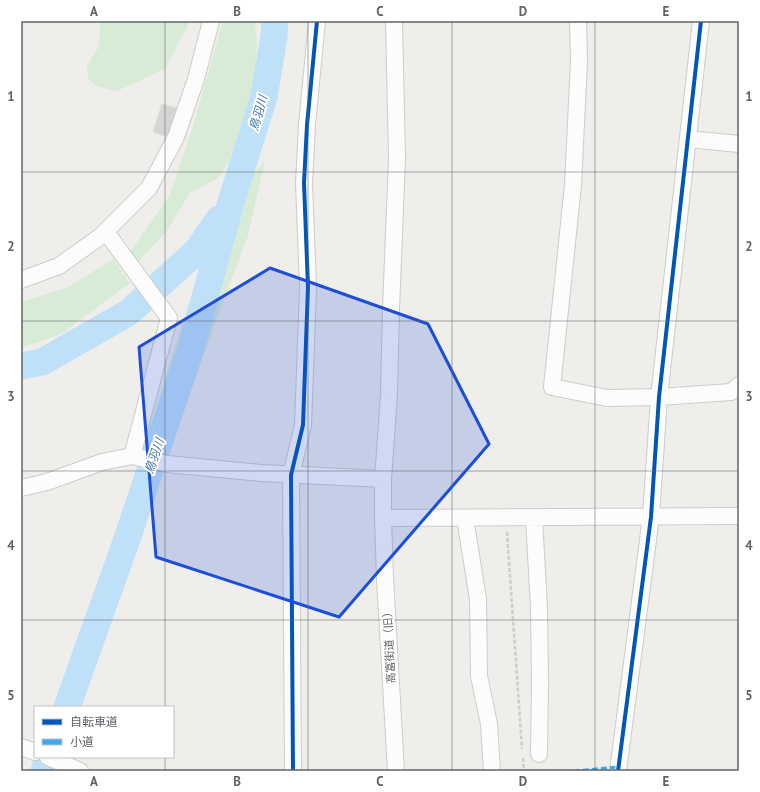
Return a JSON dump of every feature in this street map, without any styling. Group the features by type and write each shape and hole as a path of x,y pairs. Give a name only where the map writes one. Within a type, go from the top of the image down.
{"street":[{"path":"21,280 59,266 106,232 149,188 176,137 196,80 211,21"},
{"path":"293,771 291,475 303,426 308,287 304,183 307,125 317,21"},
{"name":"高富街道（旧）","path":"394,21 397,158 389,394 384,479 384,518 385,578 396,771"},
{"path":"578,21 578,61 573,185 552,387 607,398 659,397 731,392 739,384"},
{"path":"618,771 652,517 659,397 701,21"},
{"path":"688,139 739,144"},
{"path":"106,232 169,318 132,456"},
{"path":"21,488 47,482 102,462 132,456 167,464 261,474 384,479"},
{"path":"384,518 739,516"},
{"path":"465,518 478,599 479,676 489,724 492,771"},
{"path":"534,518 539,608 539,754"},
{"path":"50,758 80,771"}],"path":[{"path":"506,518 524,771"}],"highlighted area":[{"path":"270,268 428,324 489,444 339,617 156,557 139,347"}],"green space":[{"path":"100,21 190,21 165,69 117,91 96,86 88,78 87,66 99,46"},
{"path":"223,21 255,21 257,44 255,87 229,161 218,178 190,193 166,232 137,263 130,252 170,195 193,126"},
{"path":"265,160 248,236 169,453 143,449 189,302 234,232 250,178"},
{"path":"113,259 130,283 61,334 21,348 21,302 69,287"}],"building":[{"path":"162,104 177,108 168,137 153,132"}],"waterway":[{"name":"鳥羽川","path":"67,706 127,539 192,345 231,202 264,97 275,21"},
{"name":"鳥羽川","path":"21,366 42,362 128,313 197,251 219,219"},
{"name":"鳥羽川","path":"44,771 49,758"}],"marked path":[{"path":"574,771 618,767"}],"cycle path":[{"path":"293,771 291,475 303,425 308,287 304,183 307,125 317,21"},
{"path":"618,771 651,517 659,397 701,21"}]}
